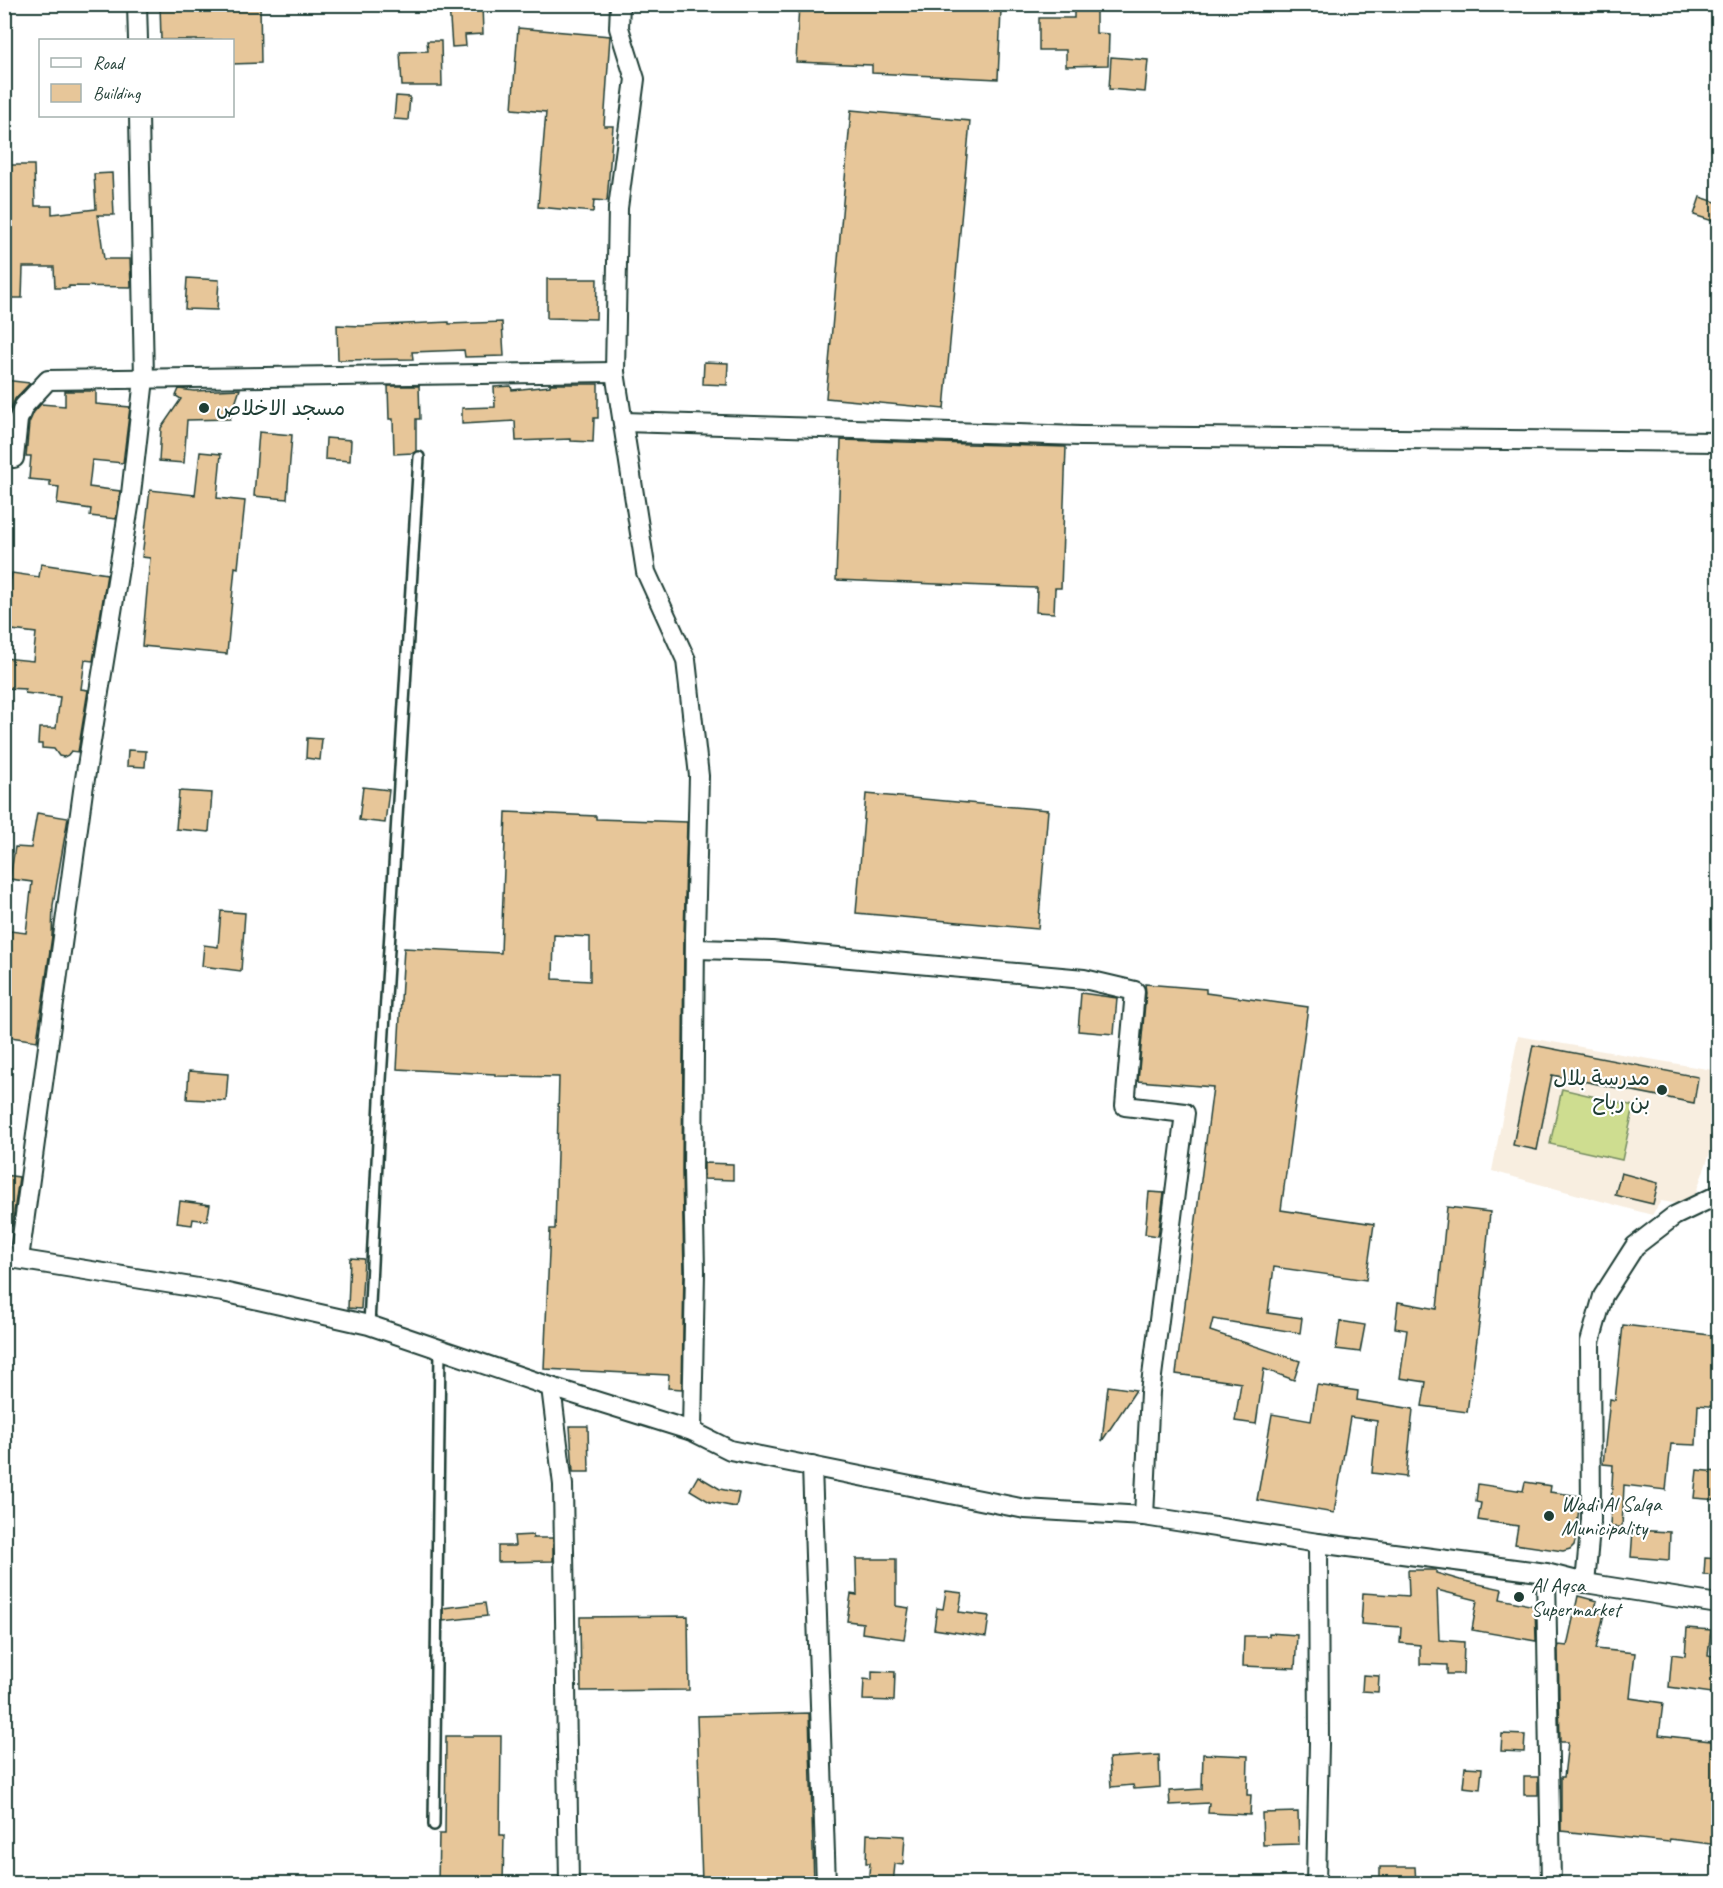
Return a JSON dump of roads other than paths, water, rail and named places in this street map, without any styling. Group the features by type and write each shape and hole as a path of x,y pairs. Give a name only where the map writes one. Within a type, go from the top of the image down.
{"street":[{"path":"137,4 138,39"},
{"path":"620,4 619,28 635,79 618,208 615,372 646,572 686,660 699,777 695,949 693,1159 695,1271 692,1431"},
{"path":"139,117 144,379 131,494 12,1258 223,1292 369,1325 551,1387 692,1431 730,1450 1025,1509 1144,1516 1318,1543 1546,1573 1585,1583 1719,1604"},
{"path":"14,458 18,420 24,406 48,380 615,372"},
{"path":"624,422 1082,436 1719,442"},
{"path":"695,949 772,951 1084,979 1135,991 1125,1106 1185,1113 1150,1392 1144,1516"},
{"path":"1585,1583 1591,1519 1590,1342 1603,1296 1635,1246 1674,1216 1719,1195"},
{"path":"551,1387 563,1485 569,1884"},
{"path":"812,1466 826,1884"},
{"path":"1316,1884 1319,1743 1318,1543"},
{"path":"1546,1573 1551,1884"}],"lane":[{"path":"369,1325 382,1068 419,457"},
{"path":"434,1825 440,1349"}],"place":[{"name":"مسجد الاخلاص","path":"204,408"},
{"name":"مدرسة بلال بن رباح","path":"1662,1090"},
{"name":"Wadi Al Salqa Municipality","path":"1549,1516"},
{"name":"Al Aqsa Supermarket","path":"1519,1597"}]}
